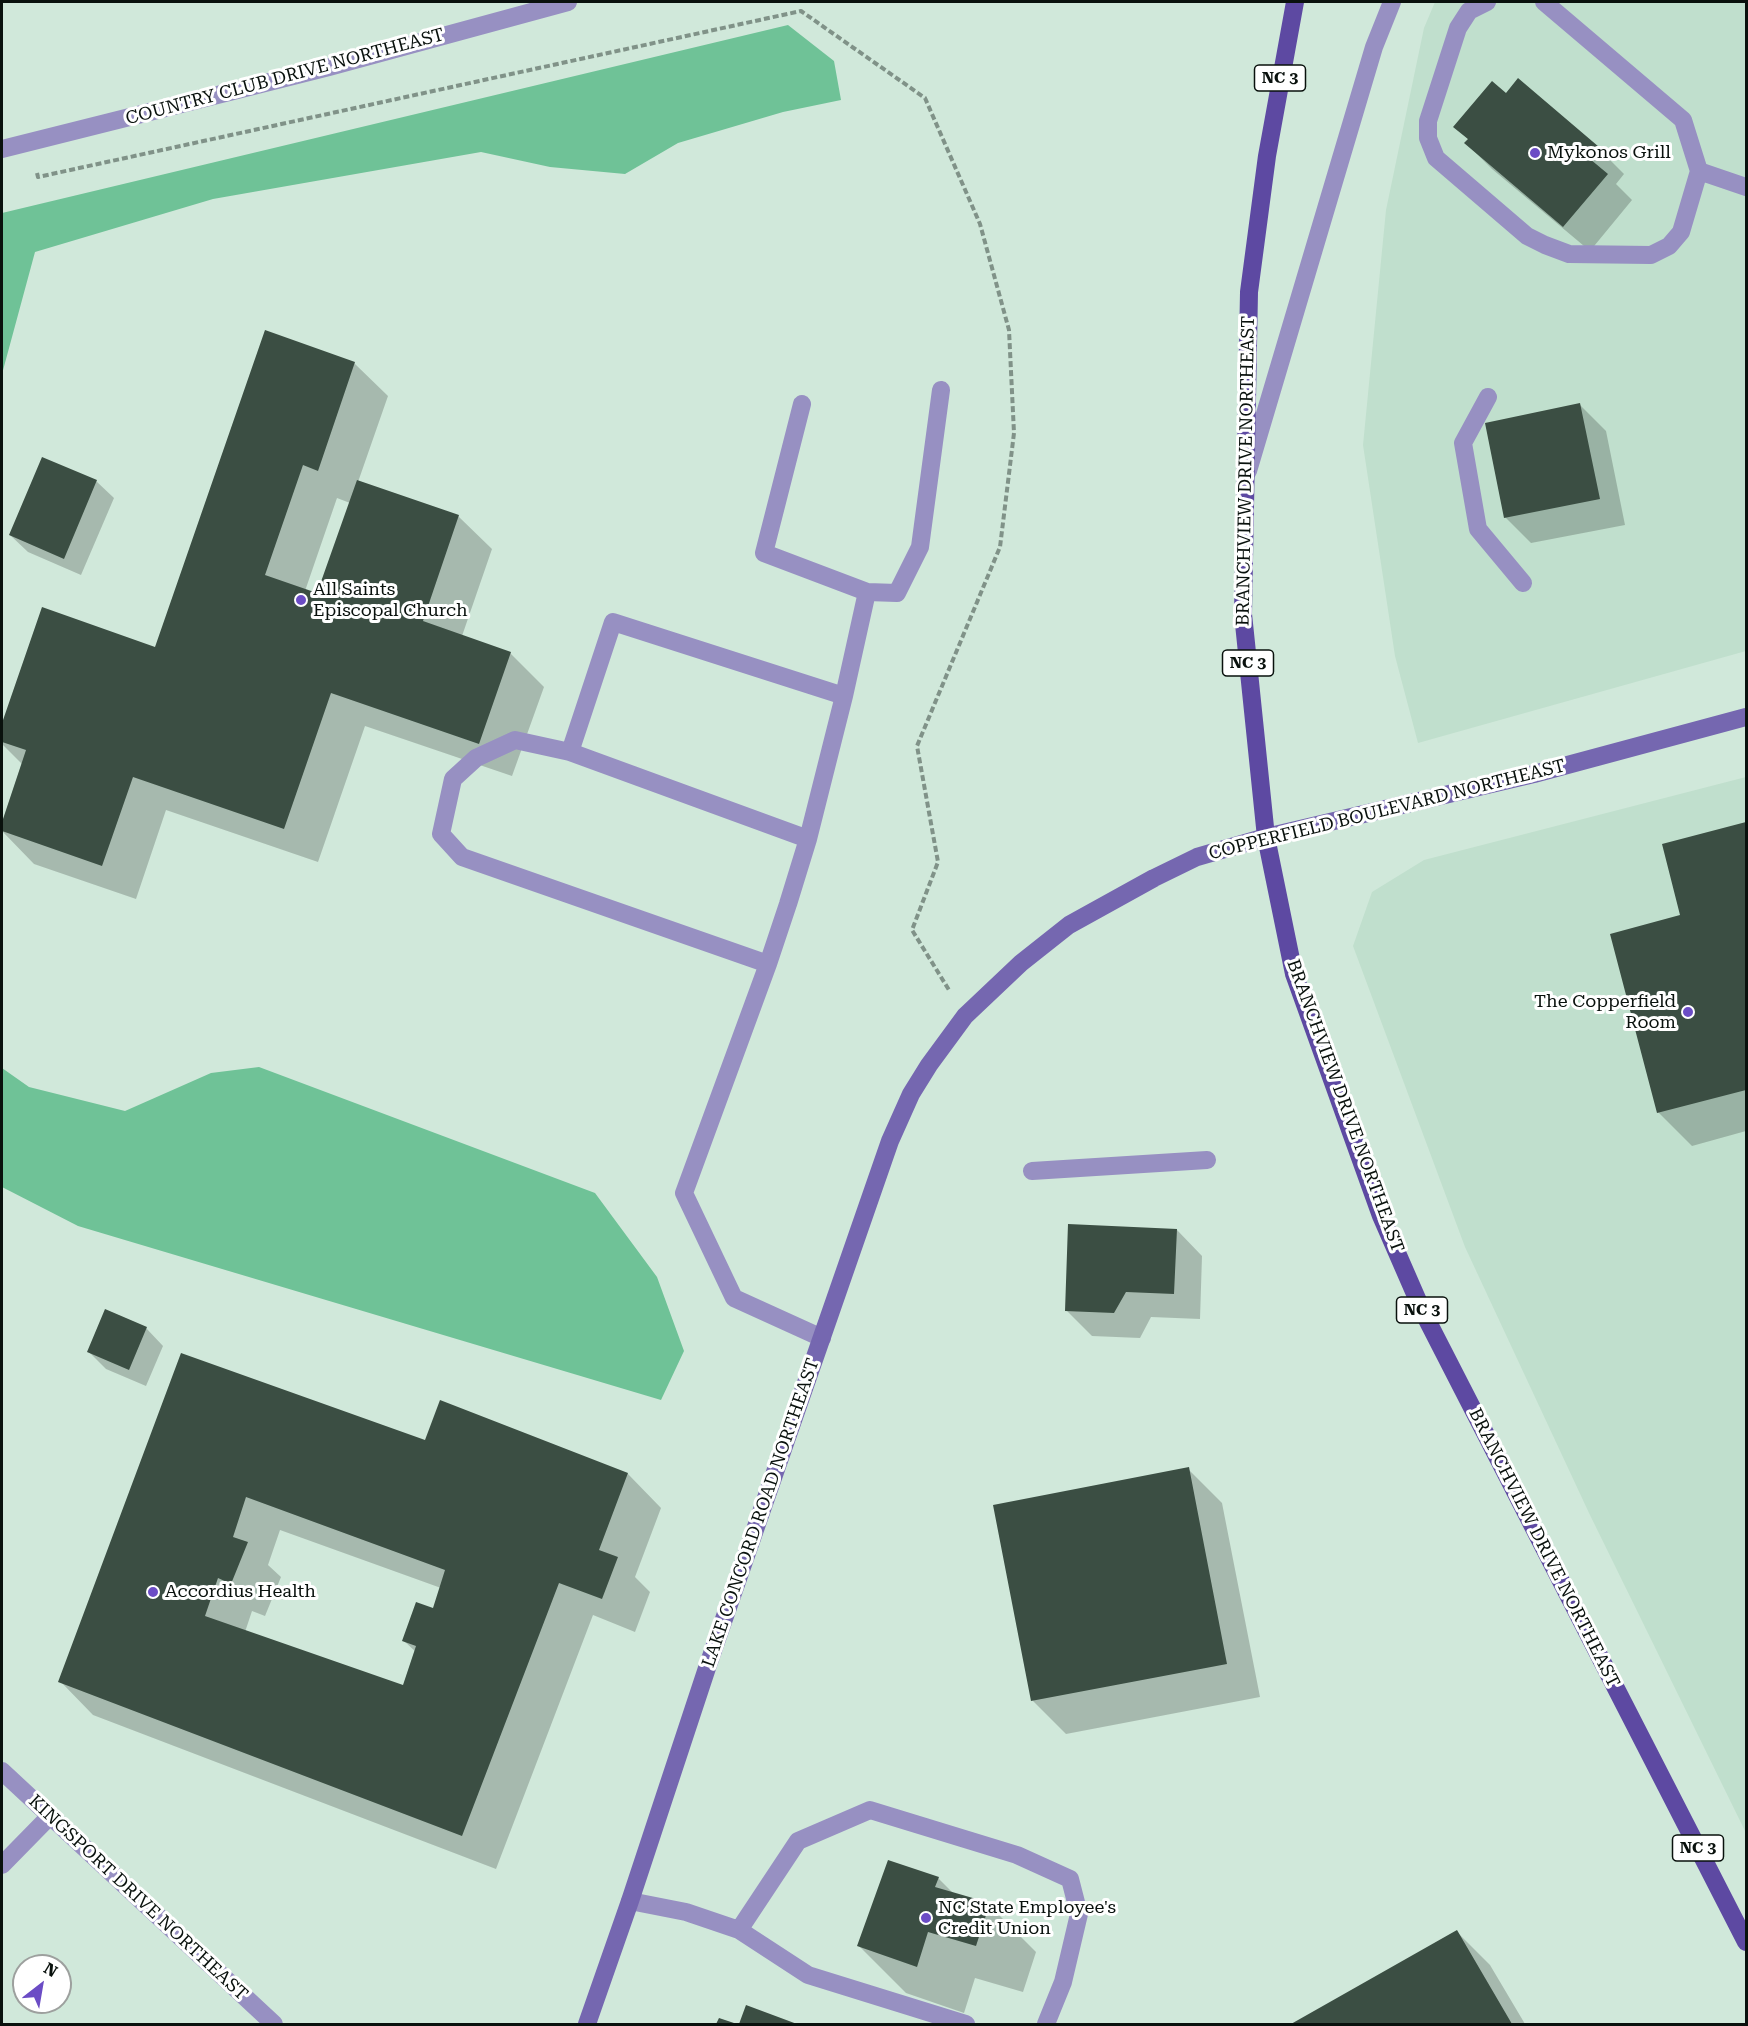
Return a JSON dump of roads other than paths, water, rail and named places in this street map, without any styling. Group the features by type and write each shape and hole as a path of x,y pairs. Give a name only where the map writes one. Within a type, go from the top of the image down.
{"main road":[{"name":"BRANCHVIEW DRIVE NORTHEAST","path":"1295,2 1267,156 1249,292 1243,614 1266,837 1294,974 1386,1226 1422,1310 1746,1942"},
{"name":"COPPERFIELD BOULEVARD NORTHEAST","path":"965,1016 1021,963 1069,925 1197,857 1266,837 1534,774 1746,717"},
{"name":"LAKE CONCORD ROAD NORTHEAST","path":"586,2025 890,1141 911,1094 965,1016"}],"street":[{"name":"COUNTRY CLUB DRIVE NORTHEAST","path":"2,149 329,67 549,4 568,2"},
{"path":"1244,487 1374,47 1392,2"},
{"path":"1487,2 1468,11 1458,28 1428,121 1428,138 1436,159 1527,236 1545,245 1569,254 1651,255 1669,246 1681,232 1699,171 1683,120 1544,2"},
{"path":"1699,171 1746,187"},
{"path":"802,404 764,553 867,592 897,594 920,547 941,390"},
{"path":"1488,397 1463,443 1478,529 1523,583"},
{"path":"822,1338 734,1298 684,1193 768,964 808,838 844,696 867,592"},
{"path":"570,752 613,622 844,696"},
{"path":"768,964 462,857 441,834 453,779 476,758 515,740 570,752 808,838"},
{"path":"1032,1171 1207,1160"},
{"name":"KINGSPORT DRIVE NORTHEAST","path":"2,1771 274,2025"},
{"path":"739,1930 798,1841 870,1810 1017,1855 1070,1879 1079,1914 1063,1982 1046,2025"},
{"path":"2,1864 50,1816"},
{"path":"630,1900 686,1912 739,1930 808,1975 966,2025"}],"place":[{"name":"Mykonos Grill","path":"1535,153"},
{"name":"All Saints Episcopal Church","path":"301,600"},
{"name":"The Copperfield Room","path":"1688,1012"},
{"name":"Accordius Health","path":"153,1592"},
{"name":"NC State Employee's Credit Union","path":"926,1918"}]}
